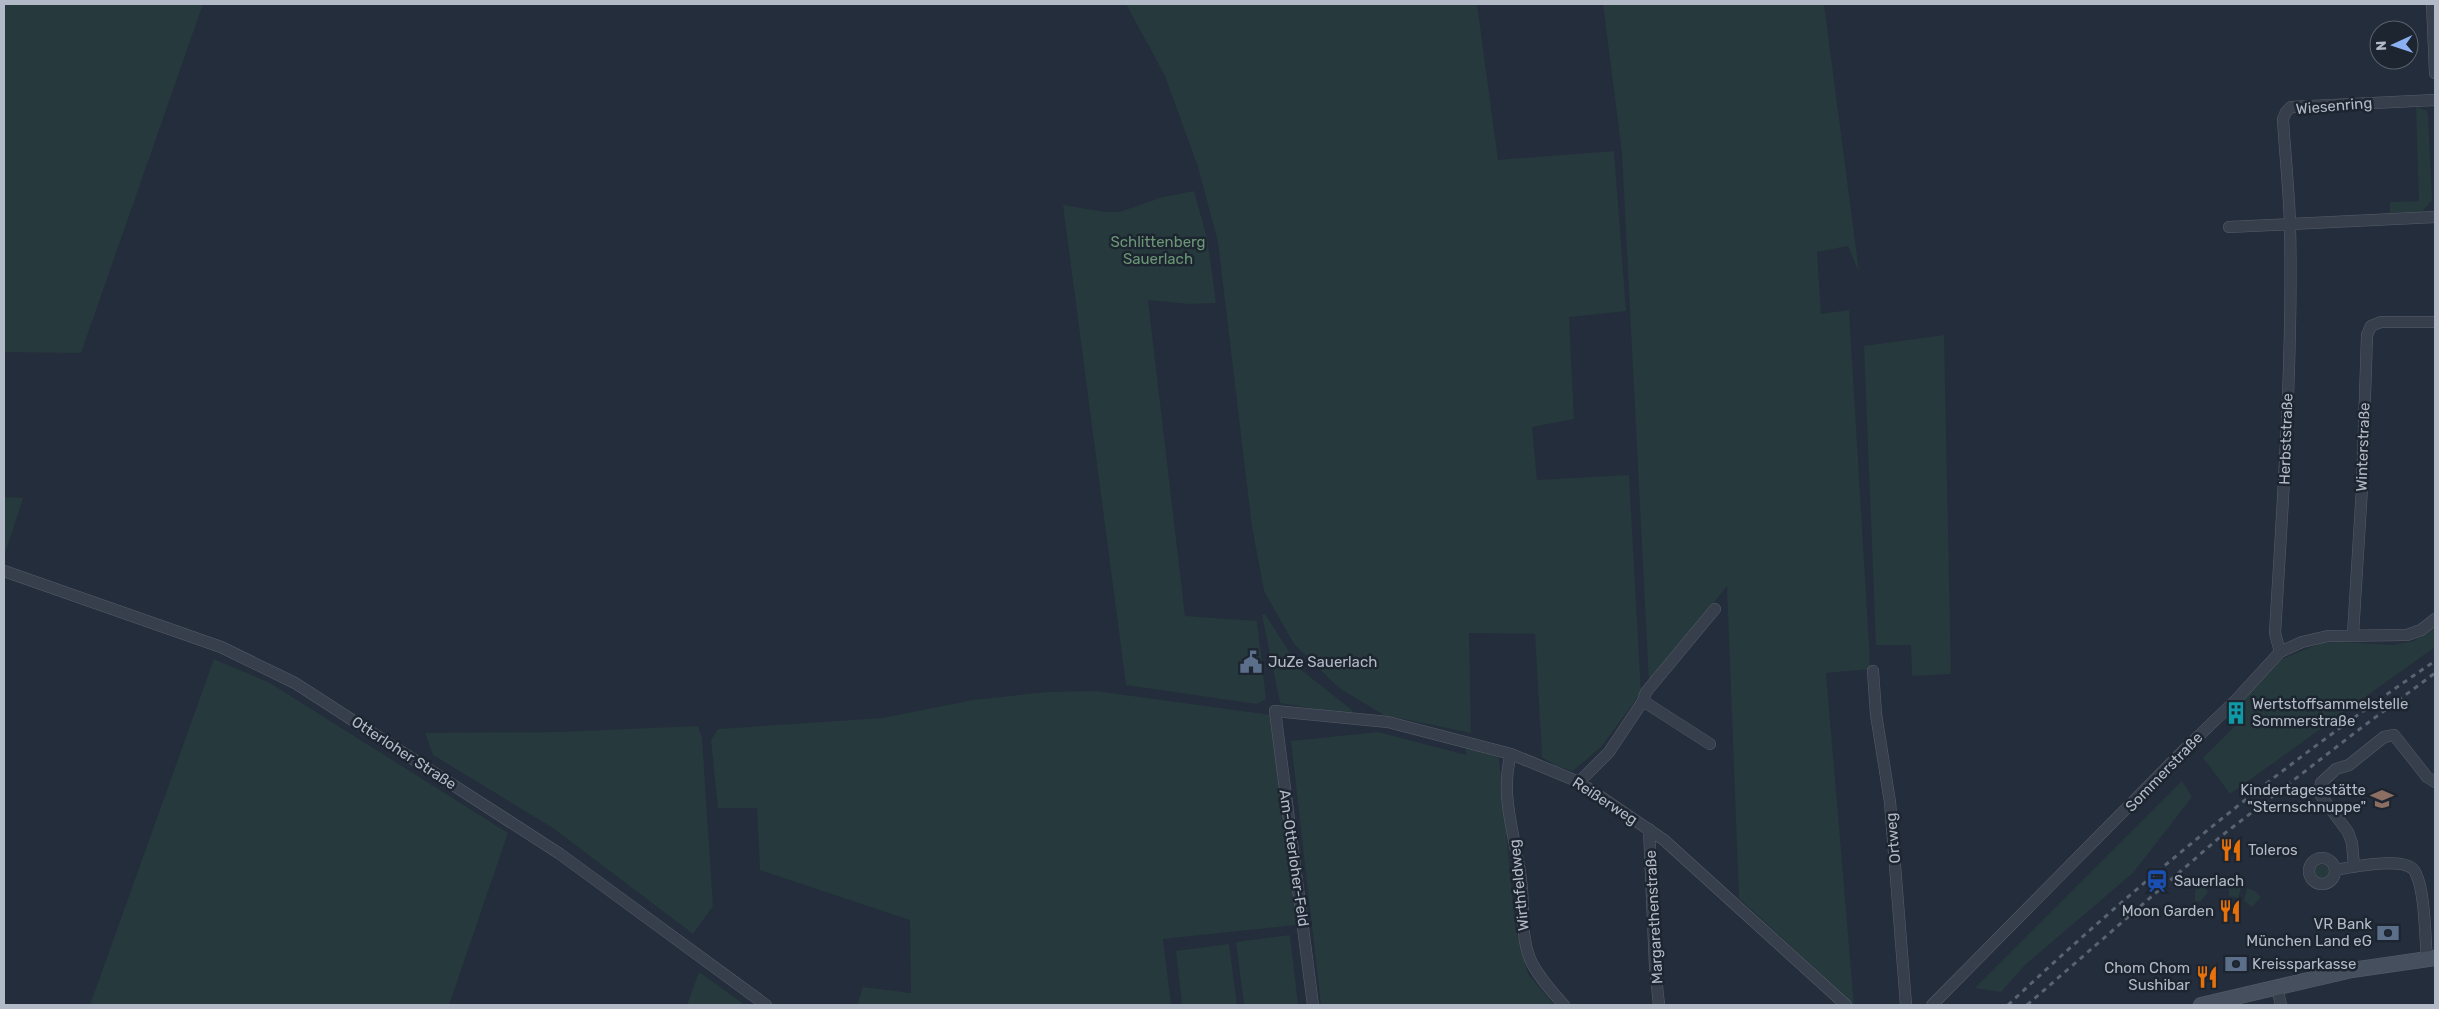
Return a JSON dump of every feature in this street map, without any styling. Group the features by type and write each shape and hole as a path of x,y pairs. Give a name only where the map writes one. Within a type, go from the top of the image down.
{"main road":[{"path":"2201,1005 2352,970 2431,958"}],"street":[{"path":"2432,4 2435,73"},
{"name":"Wiesenring","path":"2290,224 2283,119 2291,107 2435,100"},
{"path":"2229,227 2435,216"},
{"name":"Herbststraße","path":"2280,652 2275,634 2287,430 2290,224"},
{"name":"Winterstraße","path":"2353,634 2362,488 2367,335 2371,326 2381,322 2435,322"},
{"name":"Otterloher Straße","path":"4,571 220,647 295,683 560,854 766,1005"},
{"path":"1579,782 1609,752 1643,701 1646,692 1715,609"},
{"name":"Sommerstraße","path":"1932,1005 2185,749 2235,701 2280,652 2314,639 2353,634 2407,634 2421,630 2435,619"},
{"name":"Ortweg","path":"1873,671 1876,714 1890,802 1906,1005"},
{"path":"1643,701 1710,744"},
{"name":"Reißerweg","path":"1275,711 1388,722 1511,754 1579,782 1649,829 1846,1005"},
{"name":"Am-Otterloher-Feld","path":"1275,711 1313,1005"},
{"path":"2354,867 2352,843 2348,832 2319,793 2318,788 2336,769 2349,765 2384,737 2394,735 2427,777 2435,782"},
{"name":"Wirthfeldweg","path":"1511,754 1506,771 1506,780 1508,807 1516,845 1522,891 1522,933 1530,960 1552,992 1564,1005"},
{"name":"Margarethenstraße","path":"1649,829 1654,949 1659,1005"},
{"path":"2335,870 2401,864 2414,871 2431,958"},
{"path":"2277,987 2280,1005"}],"green space":[{"path":"4,4 203,4 81,353 4,352"},
{"path":"1126,4 1477,4 1498,160 1614,151 1626,311 1569,317 1574,419 1532,427 1537,480 1629,475 1641,693 1601,747 1573,771 1556,766 1542,757 1535,634 1469,633 1471,733 1384,715 1339,688 1294,644 1264,591 1252,527 1218,242 1198,167 1165,76"},
{"path":"1603,4 1824,4 1859,272 1848,246 1817,252 1821,314 1849,310 1869,645 1870,669 1826,673 1854,1005 1739,898 1727,586 1649,683 1622,153"},
{"path":"2416,107 2426,110 2428,115 2432,200 2422,212 2390,213 2390,202 2419,201"},
{"name":"Schlittenberg Sauerlach","path":"1194,191 1207,238 1216,303 1189,304 1148,300 1185,616 1257,621 1266,699 1257,704 1126,685 1063,205 1105,212 1119,212 1163,197"},
{"path":"1944,335 1951,674 1912,676 1911,645 1876,645 1864,346"},
{"path":"4,497 23,498 4,557"},
{"path":"1265,614 1300,669 1352,710 1354,715 1280,703 1262,615"},
{"path":"2433,628 2435,631 2435,647 2230,794 2203,758 2241,720 2242,714 2236,707 2280,660 2322,643 2393,645 2414,641"},
{"path":"214,659 270,683 508,833 449,1005 90,1005"},
{"path":"1096,691 1271,715 1296,925 1163,939 1171,1005 857,1005 863,987 911,993 910,920 760,870 757,808 718,808 711,740 718,729 882,718 973,700 1047,692"},
{"path":"698,726 702,738 713,906 693,934 553,828 433,755 425,733 558,732"},
{"path":"1378,732 1466,755 1466,746 1499,758 1515,926 1528,974 1554,1005 1321,1005 1291,741"},
{"path":"2182,781 2192,797 2133,873 2026,964 2001,992 1975,988"},
{"path":"2322,865 2327,867 2329,872 2327,877 2322,879 2317,877 2315,872 2317,867"},
{"path":"2229,880 2242,884 2238,898 2229,896"},
{"path":"2204,884 2208,892 2201,901 2195,901 2195,892 2198,885"},
{"path":"2247,888 2255,891 2261,897 2252,907 2244,901"},
{"path":"1290,935 1298,1005 1244,1005 1236,942"},
{"path":"1229,944 1237,1005 1182,1005 1176,951"},
{"path":"699,972 745,1005 687,1005"}],"railway":[{"path":"2008,1005 2110,913 2215,824 2323,740 2435,661"},
{"path":"2027,1005 2220,837 2435,673"}],"place":[{"name":"JuZe Sauerlach","path":"1251,662"},
{"name":"Wertstoffsammelstelle Sommerstraße","path":"2236,713"},
{"name":"Kindertagesstätte \"Sternschnuppe\"","path":"2382,799"},
{"name":"Toleros","path":"2231,850"},
{"name":"Sauerlach","path":"2157,881"},
{"name":"Moon Garden","path":"2230,911"},
{"name":"VR Bank München Land eG","path":"2388,933"},
{"name":"Kreissparkasse","path":"2236,964"},
{"name":"Chom Chom Sushibar","path":"2207,977"}]}
